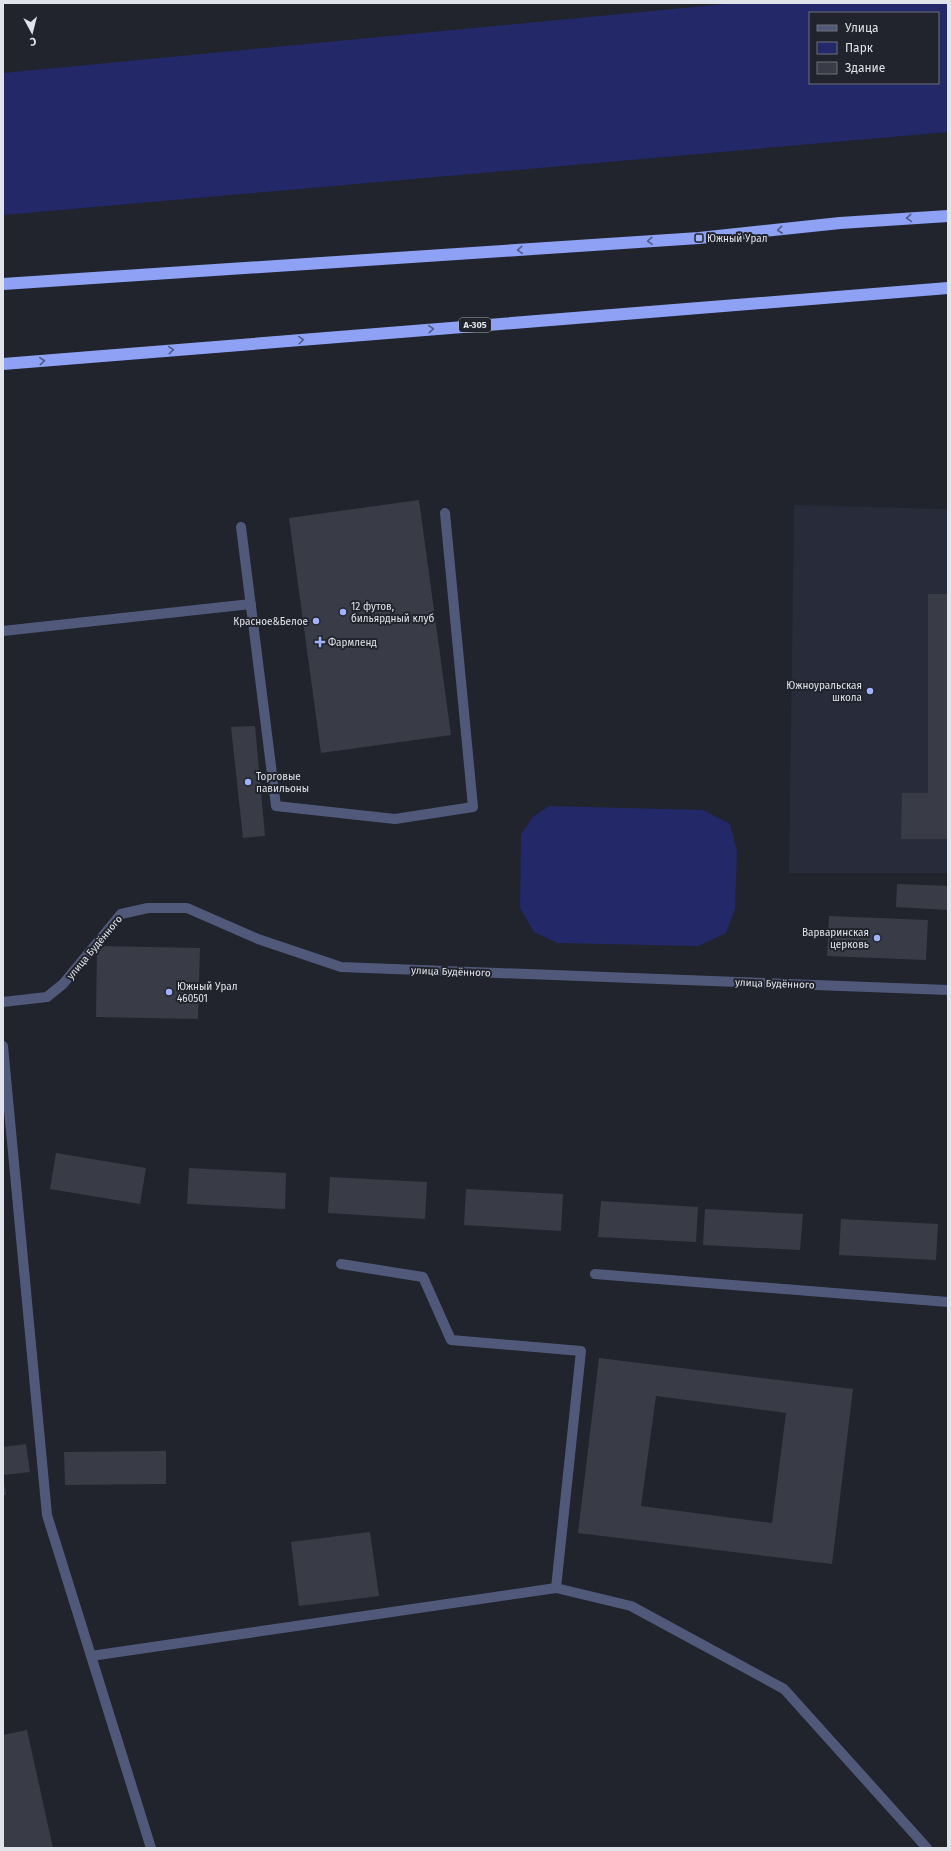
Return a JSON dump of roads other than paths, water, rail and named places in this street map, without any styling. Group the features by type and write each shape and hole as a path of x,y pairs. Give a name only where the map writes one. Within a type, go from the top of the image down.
{"highway":[{"path":"3,284 699,238 840,223 948,216"},
{"name":"А-305","path":"3,364 948,288"}],"street":[{"path":"241,527 276,806 395,819 473,807 445,513"},
{"path":"3,631 251,604"},
{"name":"улица Будённого","path":"3,1002 47,997 63,984 121,914 148,908 187,908 258,939 341,967 948,990"},
{"path":"3,1046 47,1515 151,1848"},
{"path":"341,1264 424,1277 451,1340 581,1351 556,1588"},
{"path":"595,1274 948,1302"},
{"path":"91,1656 556,1588 631,1606 784,1690 927,1848"}],"place":[{"name":"Южный Урал","path":"699,238"},
{"name":"12 футов, бильярдный клуб","path":"343,612"},
{"name":"Красное&Белое","path":"316,621"},
{"name":"Фармленд","path":"320,642"},
{"name":"Южноуральская школа","path":"870,691"},
{"name":"Торговые павильоны","path":"248,782"},
{"name":"Варваринская церковь","path":"877,938"},
{"name":"Южный Урал 460501","path":"169,992"}]}
